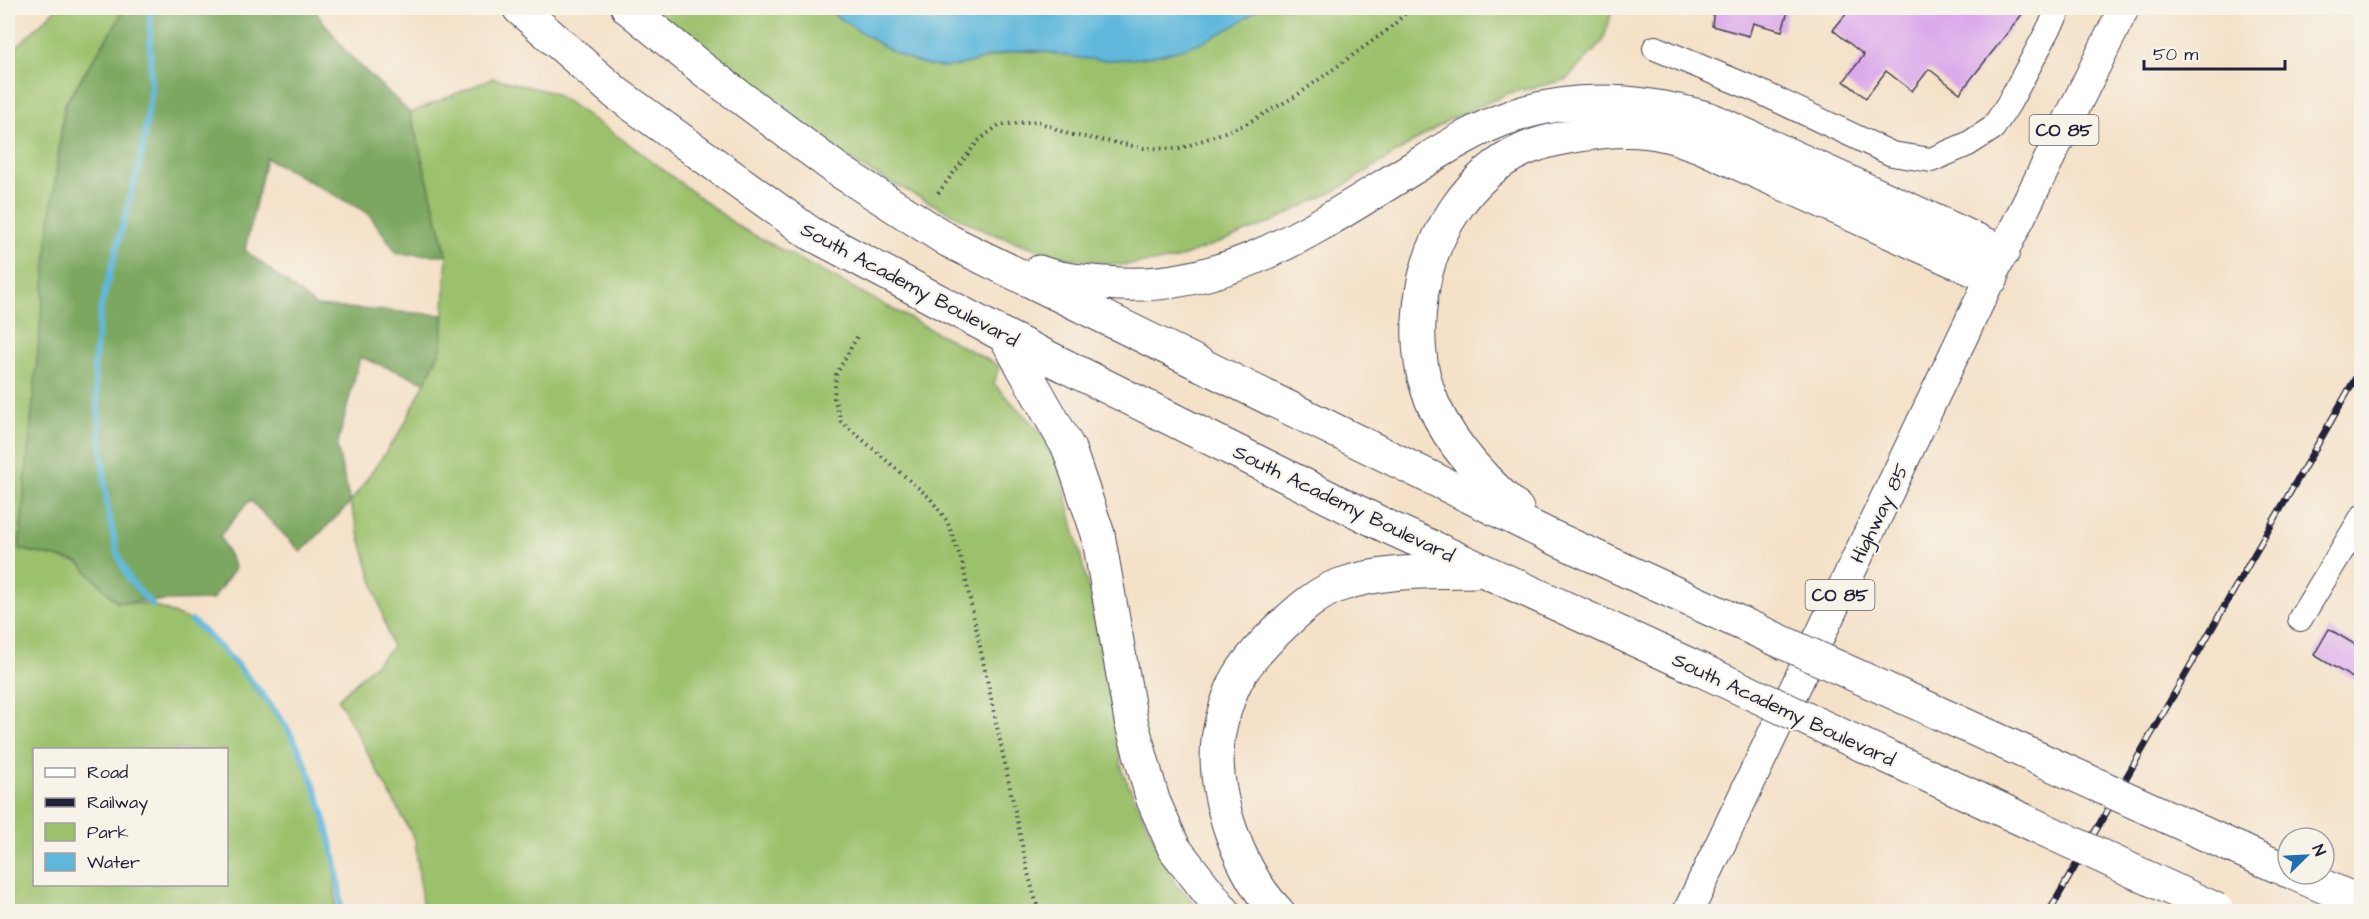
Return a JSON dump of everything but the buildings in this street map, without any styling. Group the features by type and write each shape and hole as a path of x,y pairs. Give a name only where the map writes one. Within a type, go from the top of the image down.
{"highway":[{"name":"South Academy Boulevard","path":"519,8 616,93 810,233 1005,336 1386,526 2218,911"},
{"path":"628,8 704,70 838,170 948,241 1548,535 2276,866"},
{"path":"948,241 1056,278 1128,286 1175,282 1218,272 1295,240 1461,139 1509,117 1546,107 1595,102 1638,102 1710,119 1998,265"},
{"path":"1548,535 1495,489 1470,462 1448,432 1428,391 1419,346 1419,312 1425,272 1440,235 1461,200 1491,170 1523,150 1557,139 1598,131 1633,130 1666,135 1700,146 1998,265"},
{"path":"1005,336 1069,450 1094,523 1110,597 1131,721 1153,800 1174,848 1224,912"},
{"path":"1278,912 1250,874 1232,837 1220,783 1218,739 1236,682 1265,642 1303,606 1338,586 1384,574 1486,571"},
{"path":"2322,886 2361,903"}],"main road":[{"name":"CO 85","path":"1998,265 2124,8"},
{"name":"Highway 85","path":"1688,912 1998,265"}],"lane":[{"path":"1655,48 1754,89 1892,154 1931,160 1968,144 1993,128 2060,8"},
{"path":"2300,619 2361,517"}],"path":[{"path":"938,194 978,141 999,125 1037,121 1068,134 1144,148 1179,149 1244,125 1296,96 1389,29 1411,8"},
{"path":"857,337 836,375 834,398 841,421 930,498 947,521 962,562 1029,877 1039,912"}],"green space":[{"path":"57,8 123,8 119,19 64,105 19,549 78,562 117,602 152,605 192,621 216,641 292,736 316,796 334,860 336,911 8,912 8,55"},
{"path":"123,8 313,8 347,53 410,113 447,255 398,254 368,213 266,158 245,250 316,306 443,315 442,347 425,382 360,357 337,446 350,503 301,552 250,500 220,536 235,568 212,600 117,602 78,562 19,549 50,221 65,105 119,19"},
{"path":"643,8 831,8 955,67 1014,51 1044,52 1109,60 1148,57 1259,8 1613,8 1603,41 1566,80 1509,93 1447,121 1340,188 1267,224 1174,260 1120,265 1056,256 985,231 863,168"},
{"path":"493,78 554,93 629,144 739,227 999,366 994,384 1054,446 1091,599 1123,773 1175,884 1203,911 423,911 415,840 338,699 392,648 350,503 402,429 442,347 447,255 410,113"}],"water":[{"path":"824,8 1259,8 1240,22 1197,44 1151,56 1103,60 1024,50 961,65 939,67 914,61 901,55 874,41"}],"waterway":[{"path":"150,8 151,92 142,153 101,307 94,366 107,506 117,552 129,579 152,605"},
{"path":"192,621 259,690 282,721 301,753 318,797 332,845 341,912"}],"railway":[{"path":"2049,912 2362,367"}]}
